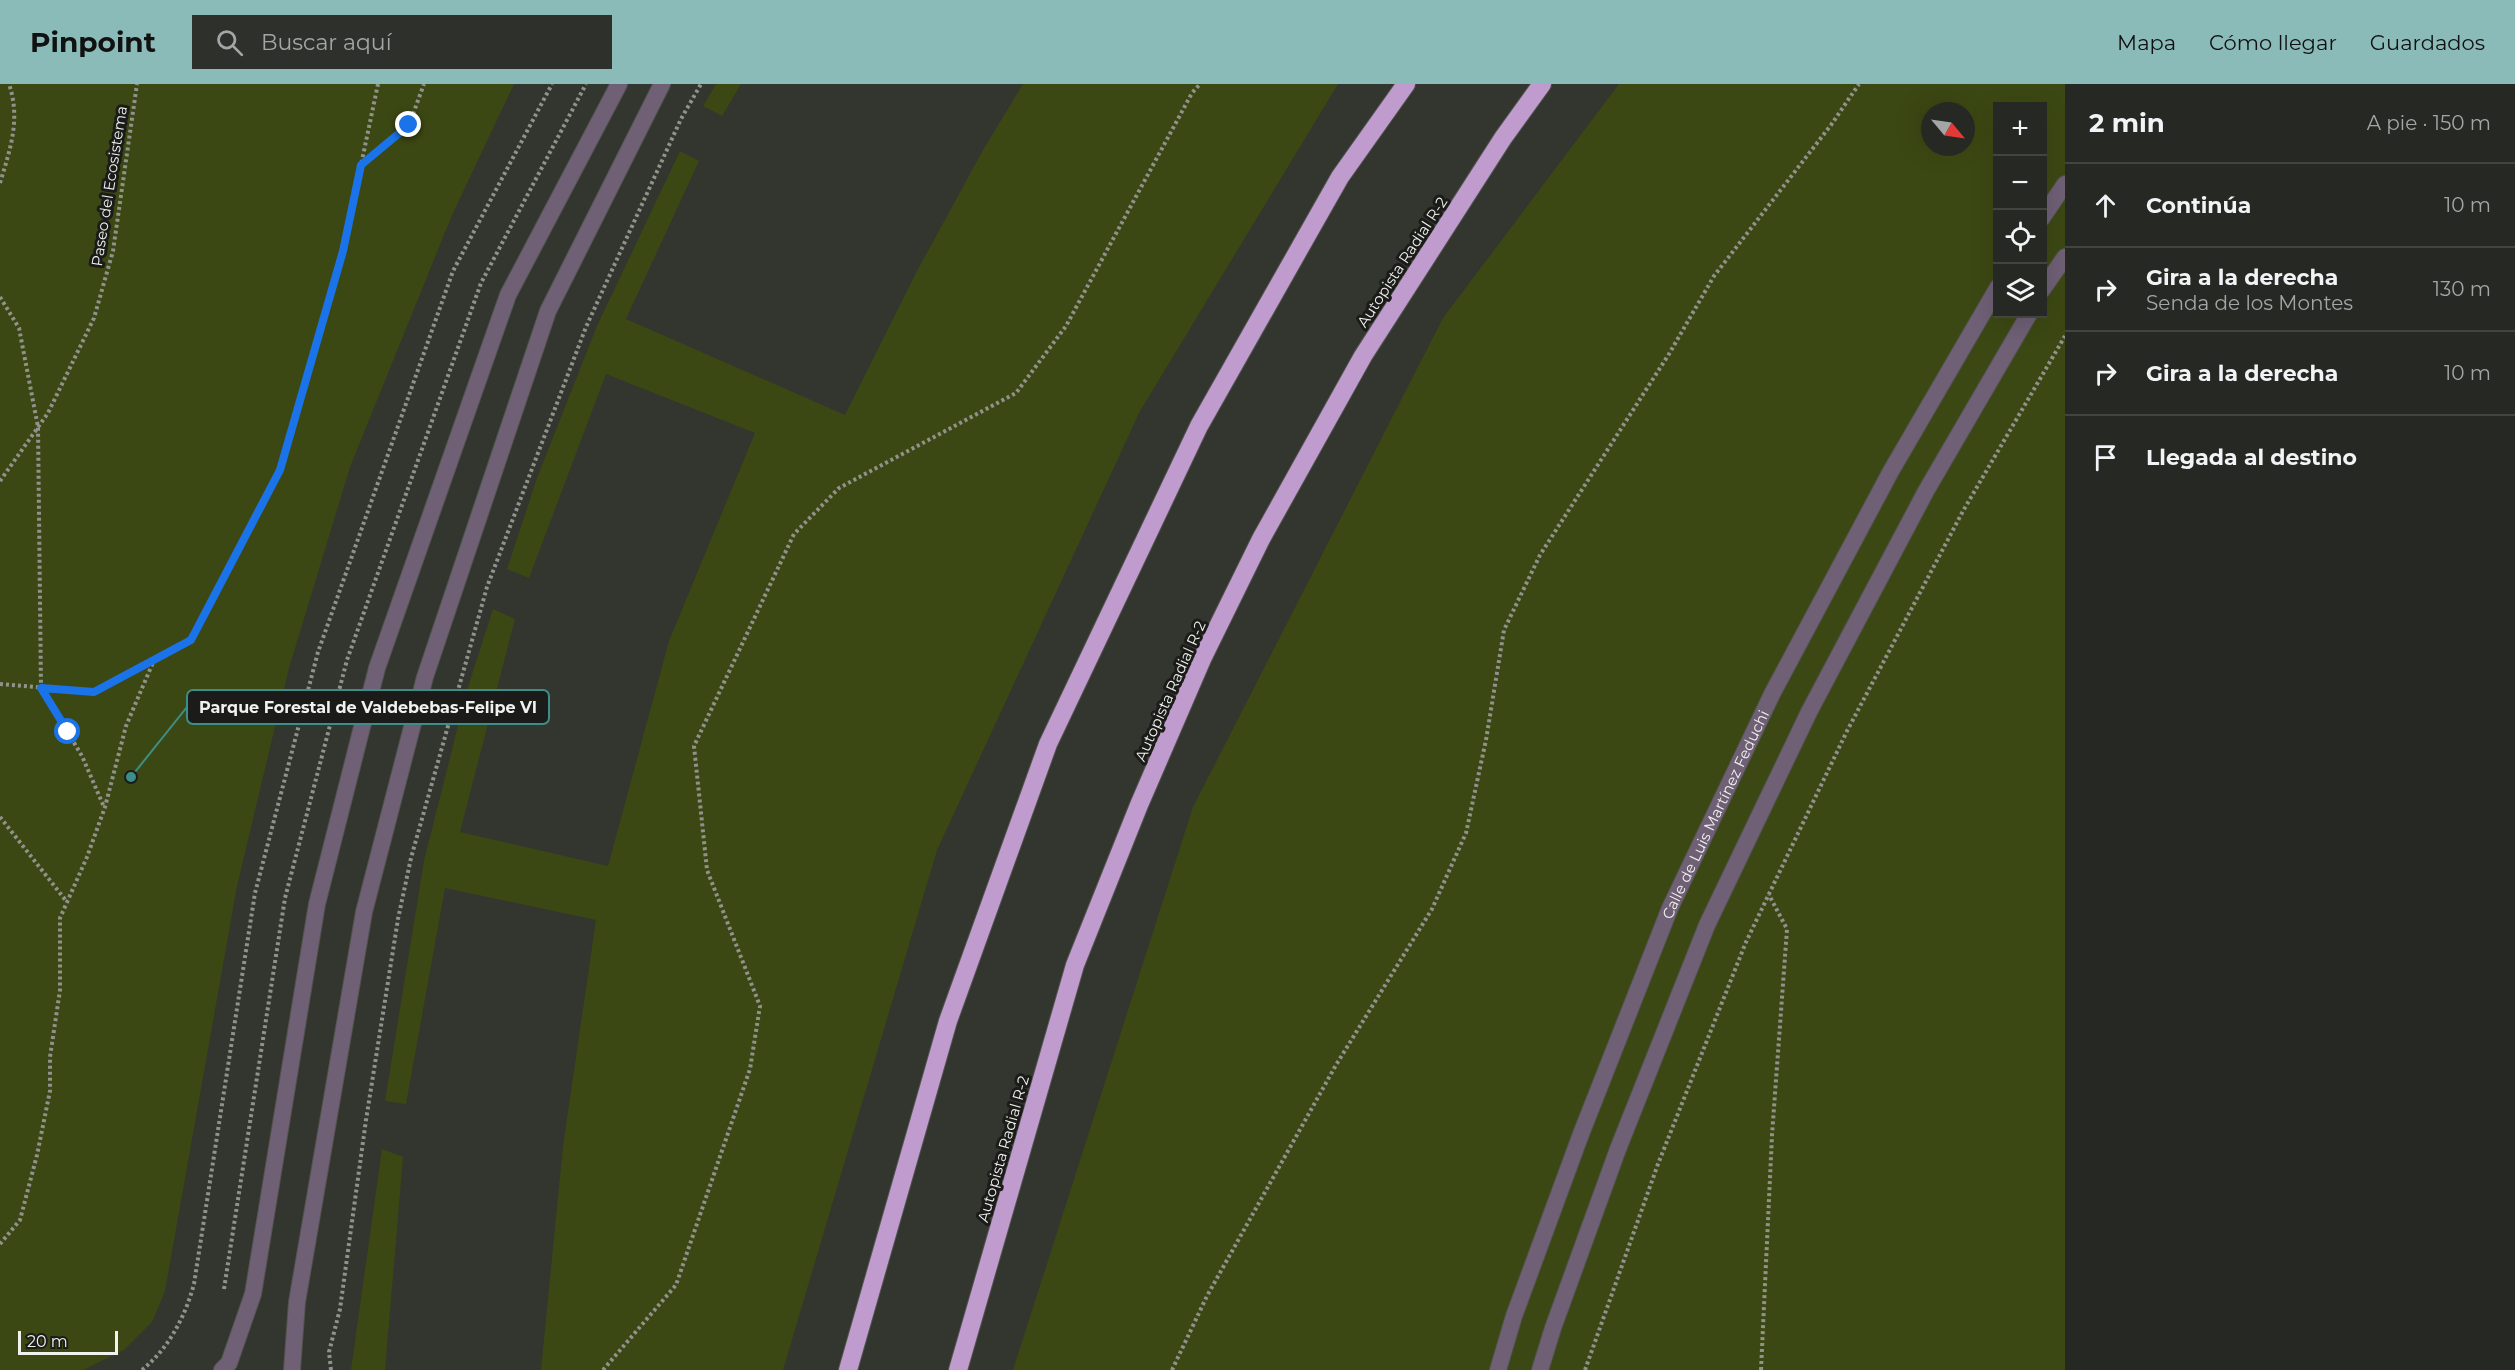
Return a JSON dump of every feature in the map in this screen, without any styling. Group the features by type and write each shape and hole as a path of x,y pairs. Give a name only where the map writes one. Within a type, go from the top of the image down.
{"highway":[{"path":"848,1370 948,1021 1048,744 1200,426 1340,177 1406,84"},
{"name":"Autopista Radial R-2","path":"958,1370 1075,965 1138,805 1203,657 1261,539 1363,356 1503,138 1542,84"}],"street":[{"path":"222,1370 229,1363 253,1294 317,904 377,668 508,295 619,84"},
{"path":"292,1370 297,1302 364,912 425,677 548,311 662,84"},
{"path":"2047,212 2065,184"},
{"path":"2047,284 2065,257"},
{"name":"Calle de Luis Martínez Feduchi","path":"1498,1370 1514,1316 1577,1145 1670,908 1778,684 1891,471 1993,296"},
{"path":"1540,1370 1618,1149 1707,925 1809,712 1926,491 2027,318"}],"path":[{"path":"0,183 14,139 14,101 9,84"},
{"name":"Paseo del Ecosistema","path":"0,481 48,413 94,318 110,262 137,84"},
{"path":"0,684 94,692 191,640 280,470 343,251 378,84"},
{"path":"361,165 409,125 424,84"},
{"path":"142,1370 158,1357 187,1311 192,1293 255,893 318,652 453,271 552,84"},
{"path":"331,1370 329,1352 340,1309 366,1120 398,919 411,858 487,587 586,327 681,119 701,84"},
{"path":"603,1370 676,1285 750,1069 760,1006 706,870 694,746 794,534 839,488 1016,393 1066,326 1186,103 1200,84"},
{"path":"1172,1370 1207,1296 1330,1075 1437,898 1466,833 1486,740 1504,630 1540,555 1669,354 1714,276 1831,125 1859,84"},
{"path":"0,297 19,328 38,427 41,688 82,756 105,807"},
{"path":"1585,1370 1658,1164 1746,942 1858,710 1963,511 2065,336"},
{"path":"0,1244 20,1220 50,1090 50,1057 60,990 60,918 105,807 126,726 155,659"},
{"path":"0,817 67,902"},
{"path":"1761,1370 1772,1135 1787,929 1769,894"}],"green space":[{"path":"0,84 514,84 452,215 350,467 289,668 237,886 165,1291 152,1322 124,1350 83,1370 0,1370"},
{"path":"716,84 741,84 722,116 703,106"},
{"path":"1023,84 1338,84 1140,411 937,850 783,1370 541,1370 563,1146 596,920 445,888 406,1104 385,1101 424,861 467,690 493,609 515,619 460,832 608,866 669,641 755,433 606,374 529,578 507,569 537,478 597,326 680,151 699,161 626,319 845,415 916,273 983,150"},
{"path":"1619,84 2065,84 2065,1370 1013,1370 1193,807 1443,318"},
{"path":"382,1149 403,1157 385,1370 351,1370"}],"place":[{"name":"Parque Forestal de Valdebebas-Felipe VI","path":"131,777"}],"route":[{"path":"68,732 41,688 94,692 191,640 280,470 343,251 361,165 409,125"}]}
